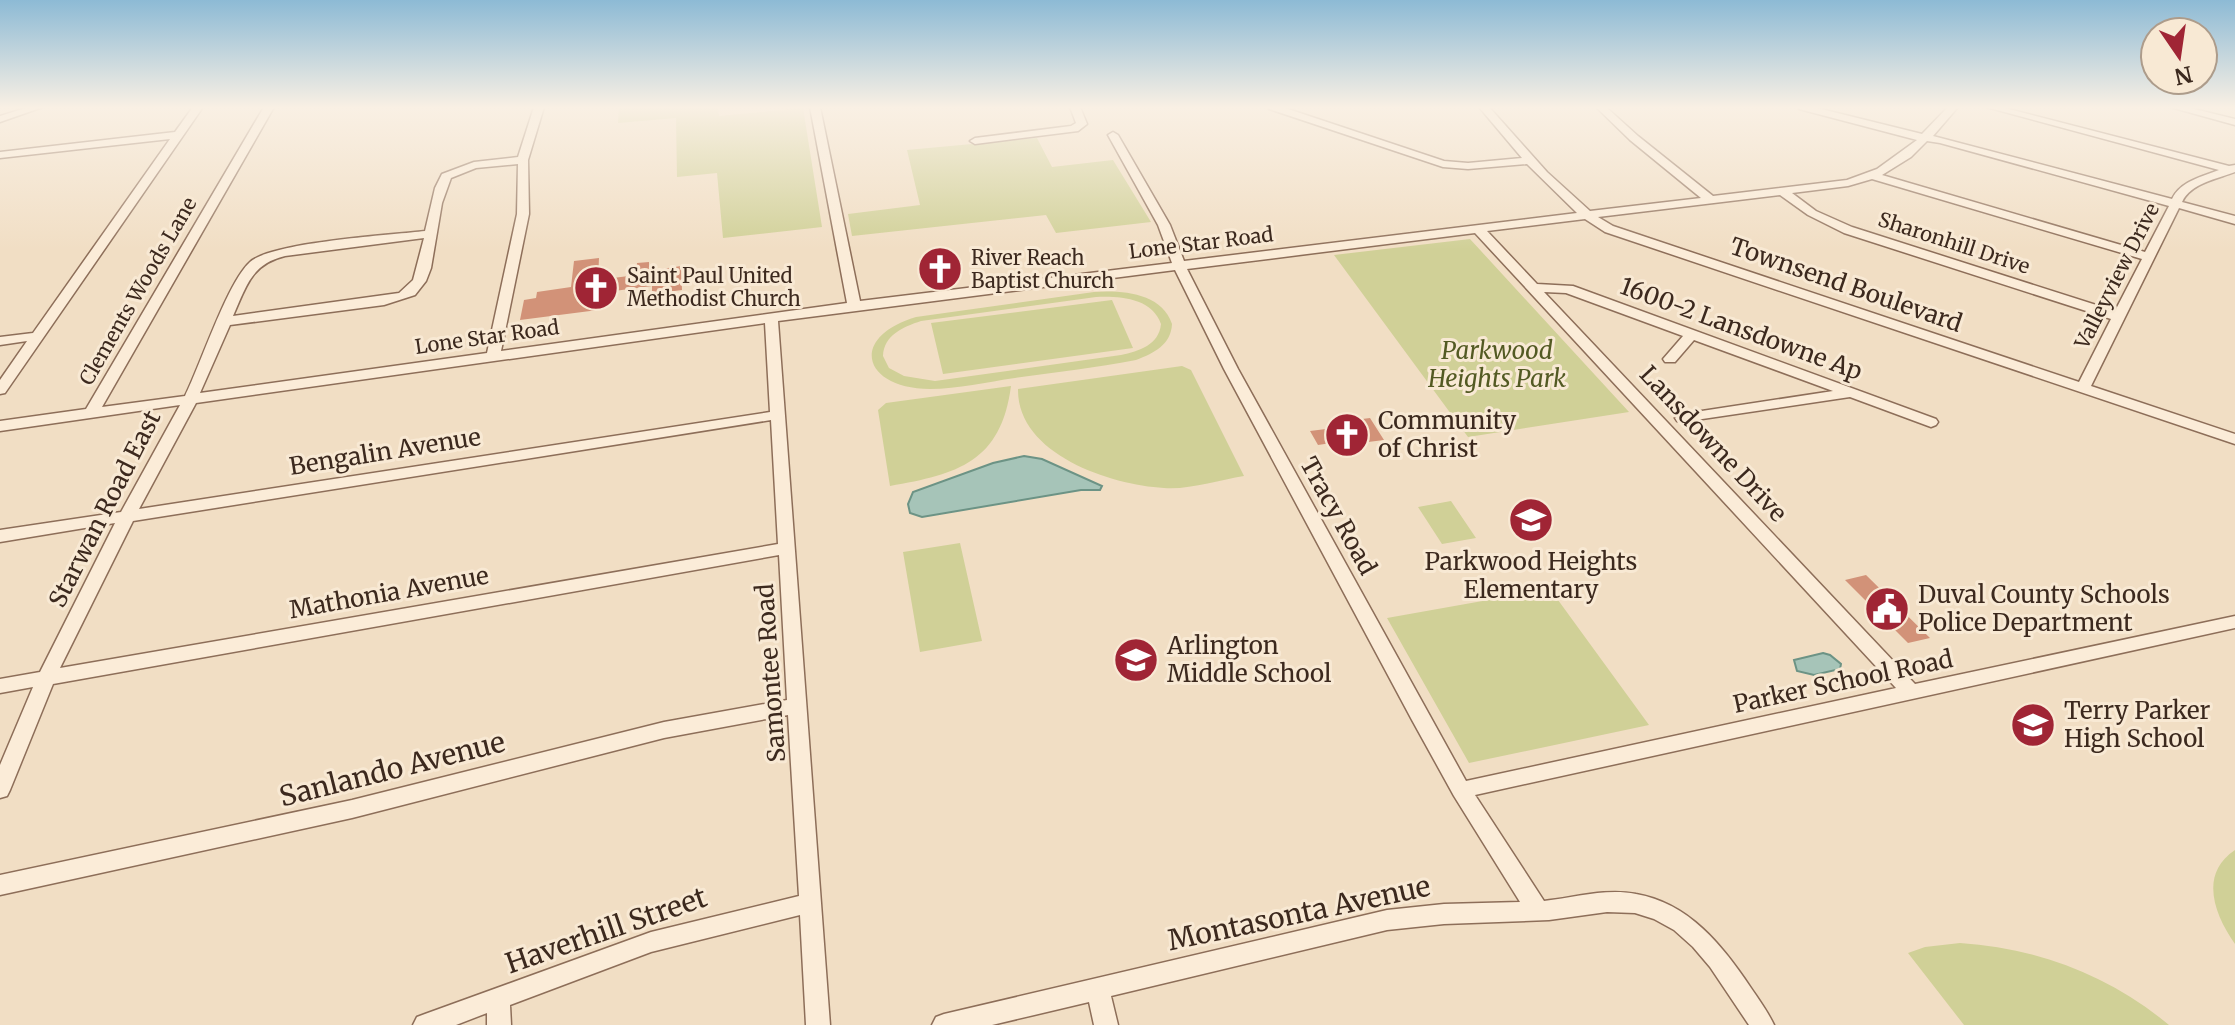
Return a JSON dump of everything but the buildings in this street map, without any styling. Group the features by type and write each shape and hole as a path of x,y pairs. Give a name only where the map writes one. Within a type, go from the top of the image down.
{"street":[{"path":"0,390 164,155"},
{"name":"Clements Woods Lane","path":"91,413 241,155"},
{"path":"493,356 523,214 525,155"},
{"path":"824,155 854,306"},
{"name":"Tracy Road","path":"1124,155 1164,225 1180,266 1238,381 1461,790 1538,911"},
{"path":"1416,155 1443,164 1468,166 1530,160"},
{"name":"Townsend Boulevard","path":"1526,155 1588,216 1606,227 2235,439"},
{"path":"1655,155 1712,201"},
{"name":"Lone Star Road","path":"0,426 854,306 1783,192 1874,176 1909,155"},
{"path":"1989,155 2235,220"},
{"path":"2180,155 2232,169"},
{"path":"227,321 384,301 409,294 419,283 443,181 452,171 474,165 523,160"},
{"name":"Valleyview Drive","path":"2083,388 2181,193 2193,184 2232,169"},
{"path":"1874,176 2149,257"},
{"name":"Sharonhill Drive","path":"1783,192 1812,213 1848,230 2119,317"},
{"path":"1634,210 1624,223 1628,231 1643,240"},
{"name":"Lansdowne Drive","path":"1479,230 1911,692"},
{"name":"Starwan Road East","path":"0,790 46,678 190,399 250,270 264,258 285,252 431,234"},
{"name":"1600-2 Lansdowne Ap","path":"1534,288 1568,289 1931,422"},
{"name":"Samontee Road","path":"771,317 818,1025"},
{"path":"1670,359 1691,335"},
{"path":"0,341 38,336"},
{"path":"1682,418 1851,392"},
{"name":"Bengalin Avenue","path":"0,536 777,415"},
{"name":"Mathonia Avenue","path":"0,686 787,548"},
{"name":"Parker School Road","path":"1461,790 2235,622"},
{"name":"Sanlando Avenue","path":"0,885 352,809 664,730 796,706"},
{"name":"Montasonta Avenue","path":"944,1025 1410,916 1460,911 1538,911 1615,902 1643,905 1670,915 1704,940 1762,1025"},
{"name":"Haverhill Street","path":"425,1025 651,942 810,903"},
{"path":"1097,988 1106,1025"},
{"path":"498,998 499,1025"}],"green space":[{"path":"677,155 810,155 822,227 723,238 717,173 677,177"},
{"path":"908,155 1046,155 1052,167 1113,160 1151,222 1056,233 1046,215 852,236 848,214 920,205"},
{"name":"Parkwood Heights Park","path":"1470,239 1629,412 1468,437 1334,255"},
{"path":"1094,292 1117,292 1150,300 1160,306 1172,324 1165,343 1136,360 962,387 930,389 890,381 878,372 872,361 873,349 880,337 894,326 916,317","holes":["1096,297 1125,298 1143,304 1157,315 1161,324 1156,337 1141,349 1121,355 935,381 904,376 889,368 883,356 891,337 921,321"]},
{"path":"1112,300 1133,348 943,374 931,323"},
{"path":"1182,366 1191,370 1244,476 1174,488 1142,486 1118,480 1070,462 1050,448 1033,431 1022,412 1018,389"},
{"path":"1011,386 1006,412 997,432 986,448 972,460 936,476 890,486 878,410 886,403"},
{"path":"1451,501 1476,538 1442,544 1418,507"},
{"path":"960,543 982,641 920,652 903,552"},
{"path":"1550,589 1649,725 1469,763 1387,618"},
{"path":"2235,850 2235,944 2216,907 2214,882 2224,860"},
{"path":"1960,943 2017,951 2071,967 2122,992 2169,1025 1964,1025 1908,953 1925,947"}],"shaded area":[{"path":"1024,456 1042,459 1102,486 1100,490 1081,490 922,517 910,513 908,504 913,492 993,463"},
{"path":"1823,653 1841,664 1840,669 1814,675 1797,671 1794,660"}],"place":[{"name":"River Reach Baptist Church","path":"940,269"},
{"name":"Saint Paul United Methodist Church","path":"596,288"},
{"name":"Community of Christ","path":"1347,435"},
{"name":"Parkwood Heights Elementary","path":"1531,520"},
{"name":"Duval County Schools Police Department","path":"1887,609"},
{"name":"Arlington Middle School","path":"1136,660"},
{"name":"Terry Parker High School","path":"2033,725"}]}
